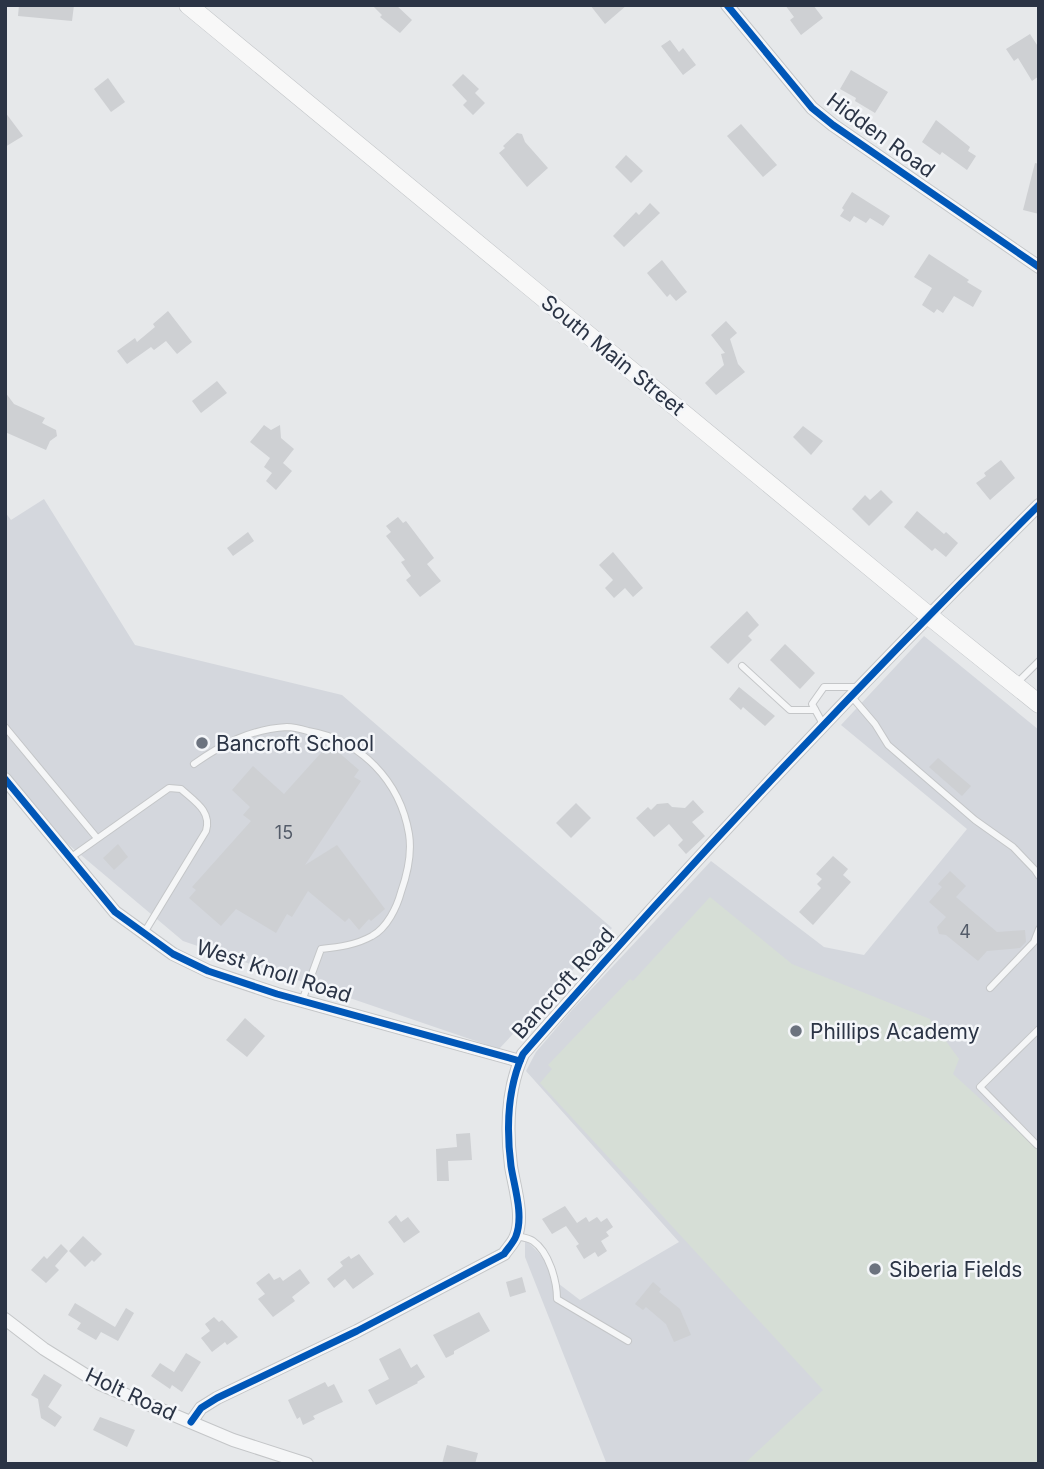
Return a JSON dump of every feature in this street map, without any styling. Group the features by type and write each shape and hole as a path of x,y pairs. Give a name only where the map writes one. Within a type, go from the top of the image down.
{"main road":[{"name":"South Main Street","path":"188,5 1039,704"}],"street":[{"name":"Hidden Road","path":"727,5 812,108 1039,267"},
{"name":"Bancroft Road","path":"516,1236 519,1221 511,1163 510,1090 515,1069 523,1054 854,691 1039,505"},
{"name":"West Knoll Road","path":"5,779 116,912 143,935 173,954 208,971 302,1001 520,1062"},
{"path":"191,1422 201,1408 217,1398 478,1269 504,1254 516,1236"},
{"name":"Holt Road","path":"5,1319 44,1349 100,1384 233,1440 307,1464"}],"lane":[{"path":"1016,684 1039,662"},
{"path":"742,666 790,710 815,710"},
{"path":"823,724 812,704 824,687 854,691 888,745 975,820 1013,847 1039,876"},
{"path":"5,727 97,838"},
{"path":"194,764 239,737 261,731 288,727 325,734 355,748 369,759 380,770 400,804 409,835 407,874 397,908 375,935 349,946 321,948 302,1001"},
{"path":"70,858 169,788 181,789 204,811 209,821 206,831 143,935"},
{"path":"990,988 1034,942 1039,929"},
{"path":"1038,1145 979,1087 1039,1029"},
{"path":"516,1236 533,1241 548,1262 557,1286 557,1299 628,1342"}],"shaded area":[{"name":"Bancroft School","path":"44,499 135,645 342,695 612,928 499,1049 183,941 5,791 5,512 11,520"},
{"name":"Siberia Fields","path":"924,636 1039,730 1039,1464 602,1464 606,1462 525,1257 525,1239 542,1256 559,1284 580,1300 679,1242 526,1071 536,1052 571,1011 711,861 824,947 864,955 967,829 841,725"},
{"name":"Siberia Fields","path":"710,897 792,964 930,1019 959,1059 953,1074 1039,1148 1039,1464 744,1464 823,1390 540,1083 552,1069 548,1065 630,979 633,981"}],"building":[{"path":"19,5 74,5 72,21 18,16"},
{"path":"372,5 396,5 412,20 400,33 380,17 382,15"},
{"path":"590,5 627,5 605,24"},
{"path":"785,5 813,5 823,18 801,35 790,20 794,17"},
{"path":"1030,34 1039,48 1039,76 1032,81 1018,58 1014,61 1006,49"},
{"path":"670,40 679,52 683,48 696,65 683,75 661,46"},
{"path":"851,70 888,92 875,113 840,89"},
{"path":"463,74 479,89 475,93 485,103 473,115 463,105 467,101 452,85"},
{"path":"108,78 125,102 111,112 94,89"},
{"path":"5,112 23,136 5,147"},
{"path":"936,120 970,147 968,151 976,156 967,170 922,142"},
{"path":"741,124 777,165 763,177 727,136"},
{"path":"517,133 522,134 525,142 548,168 527,187 499,153"},
{"path":"626,155 643,171 631,183 615,167"},
{"path":"1035,163 1039,164 1039,214 1023,210"},
{"path":"852,192 890,216 883,226 870,218 866,223 854,216 850,222 840,216"},
{"path":"650,203 660,213 624,247 613,236 636,212 639,215"},
{"path":"929,254 982,291 973,307 954,296 943,313 937,309 934,313 922,305 932,288 914,277"},
{"path":"662,260 687,292 676,301 670,294 667,297 647,273"},
{"path":"168,311 192,342 177,354 166,341 154,350 151,347 127,364 117,351 135,338 137,342 155,327 153,324"},
{"path":"726,321 737,333 730,339 738,364 745,372 716,395 705,383 724,365 721,354 725,353 711,335"},
{"path":"217,381 227,393 201,413 192,401"},
{"path":"5,392 14,404 45,418 42,423 56,430 57,436 50,441 46,450 5,432"},
{"path":"264,425 271,430 280,425 281,438 294,449 283,463 292,471 276,490 266,481 272,473 264,467 270,458 250,442"},
{"path":"803,426 823,441 811,455 793,437"},
{"path":"1001,460 1015,478 990,500 976,483"},
{"path":"881,490 893,502 869,526 852,509 865,495 870,500"},
{"path":"917,511 958,543 946,557 935,548 932,551 904,527"},
{"path":"398,517 403,523 406,521 434,558 427,564 441,581 420,597 406,580 411,576 401,562 405,560 386,536 391,532 386,526"},
{"path":"248,532 254,541 233,556 227,548"},
{"path":"613,552 643,588 633,597 625,588 614,598 605,588 613,580 599,565"},
{"path":"747,611 759,625 748,636 752,640 728,664 710,647"},
{"path":"785,644 815,673 800,689 770,660"},
{"path":"739,687 775,716 765,726 729,699"},
{"path":"329,744 359,770 354,777 361,781 305,865 337,845 385,909 371,921 369,919 359,930 349,918 345,922 308,891 292,917 287,914 276,933 236,909 221,926 189,898 196,890 192,887 251,821 243,815 250,807 232,790 253,766 284,794"},
{"path":"938,758 971,786 962,796 929,767"},
{"path":"693,800 704,812 692,822 705,836 686,854 678,845 683,840 669,824 654,837 636,818 648,807 651,810 657,804 668,803 672,807 685,808"},
{"path":"576,803 591,818 571,838 556,823"},
{"path":"118,844 128,857 114,870 103,858"},
{"path":"833,856 848,869 843,875 851,882 813,925 799,912 821,888 817,884 822,879 816,874"},
{"path":"950,871 966,886 956,897 997,932 1025,930 1026,942 1020,948 987,951 978,961 946,935 939,934 937,927 946,917 929,902 942,887 938,884"},
{"path":"245,1018 265,1036 247,1057 226,1040"},
{"path":"470,1133 472,1160 448,1161 449,1181 437,1181 436,1149 457,1147 456,1134"},
{"path":"565,1206 577,1223 586,1217 589,1222 597,1217 601,1222 607,1218 613,1227 606,1232 609,1236 601,1241 607,1251 598,1257 595,1252 584,1259 576,1246 579,1244 566,1226 552,1234 542,1219"},
{"path":"396,1215 401,1222 408,1217 420,1232 404,1243 388,1222"},
{"path":"83,1236 102,1254 85,1267 69,1251"},
{"path":"61,1244 68,1251 55,1266 59,1270 46,1283 31,1270 44,1256 47,1259"},
{"path":"359,1254 374,1274 353,1289 345,1279 334,1288 327,1279 343,1266 340,1262"},
{"path":"300,1269 310,1283 292,1297 295,1301 273,1317 258,1299 265,1294 256,1283 269,1273 274,1280 280,1277 283,1281"},
{"path":"522,1277 526,1292 510,1297 506,1282"},
{"path":"653,1282 661,1289 659,1292 680,1309 691,1335 674,1342 666,1324 646,1307 643,1310 635,1304"},
{"path":"75,1303 115,1327 126,1308 134,1313 118,1341 101,1332 96,1340 77,1329 81,1323 68,1315"},
{"path":"479,1312 490,1331 446,1358 433,1335"},
{"path":"214,1317 219,1322 222,1320 238,1337 227,1345 225,1342 212,1352 201,1338 210,1331 205,1324"},
{"path":"400,1348 411,1368 417,1364 425,1377 376,1405 368,1390 389,1379 379,1359"},
{"path":"186,1353 201,1362 182,1392 172,1385 170,1389 151,1376 160,1363 174,1372"},
{"path":"44,1374 62,1385 48,1407 62,1417 55,1427 41,1418 38,1399 31,1395"},
{"path":"325,1382 328,1387 334,1384 343,1402 313,1416 315,1419 303,1425 288,1400"},
{"path":"100,1417 135,1430 127,1447 93,1430"},
{"path":"447,1445 478,1453 475,1464 442,1464"}],"cycle path":[{"path":"727,5 812,108 1039,267"},
{"path":"191,1422 201,1408 217,1398 357,1331 504,1254 515,1238 519,1219 508,1123 514,1081 523,1054 648,913 776,775 1039,505"},
{"path":"5,779 115,912 173,954 208,971 277,994 520,1061"}],"place":[{"name":"Bancroft School","path":"202,743"},
{"name":"Phillips Academy","path":"796,1031"},
{"name":"Siberia Fields","path":"875,1269"}]}
